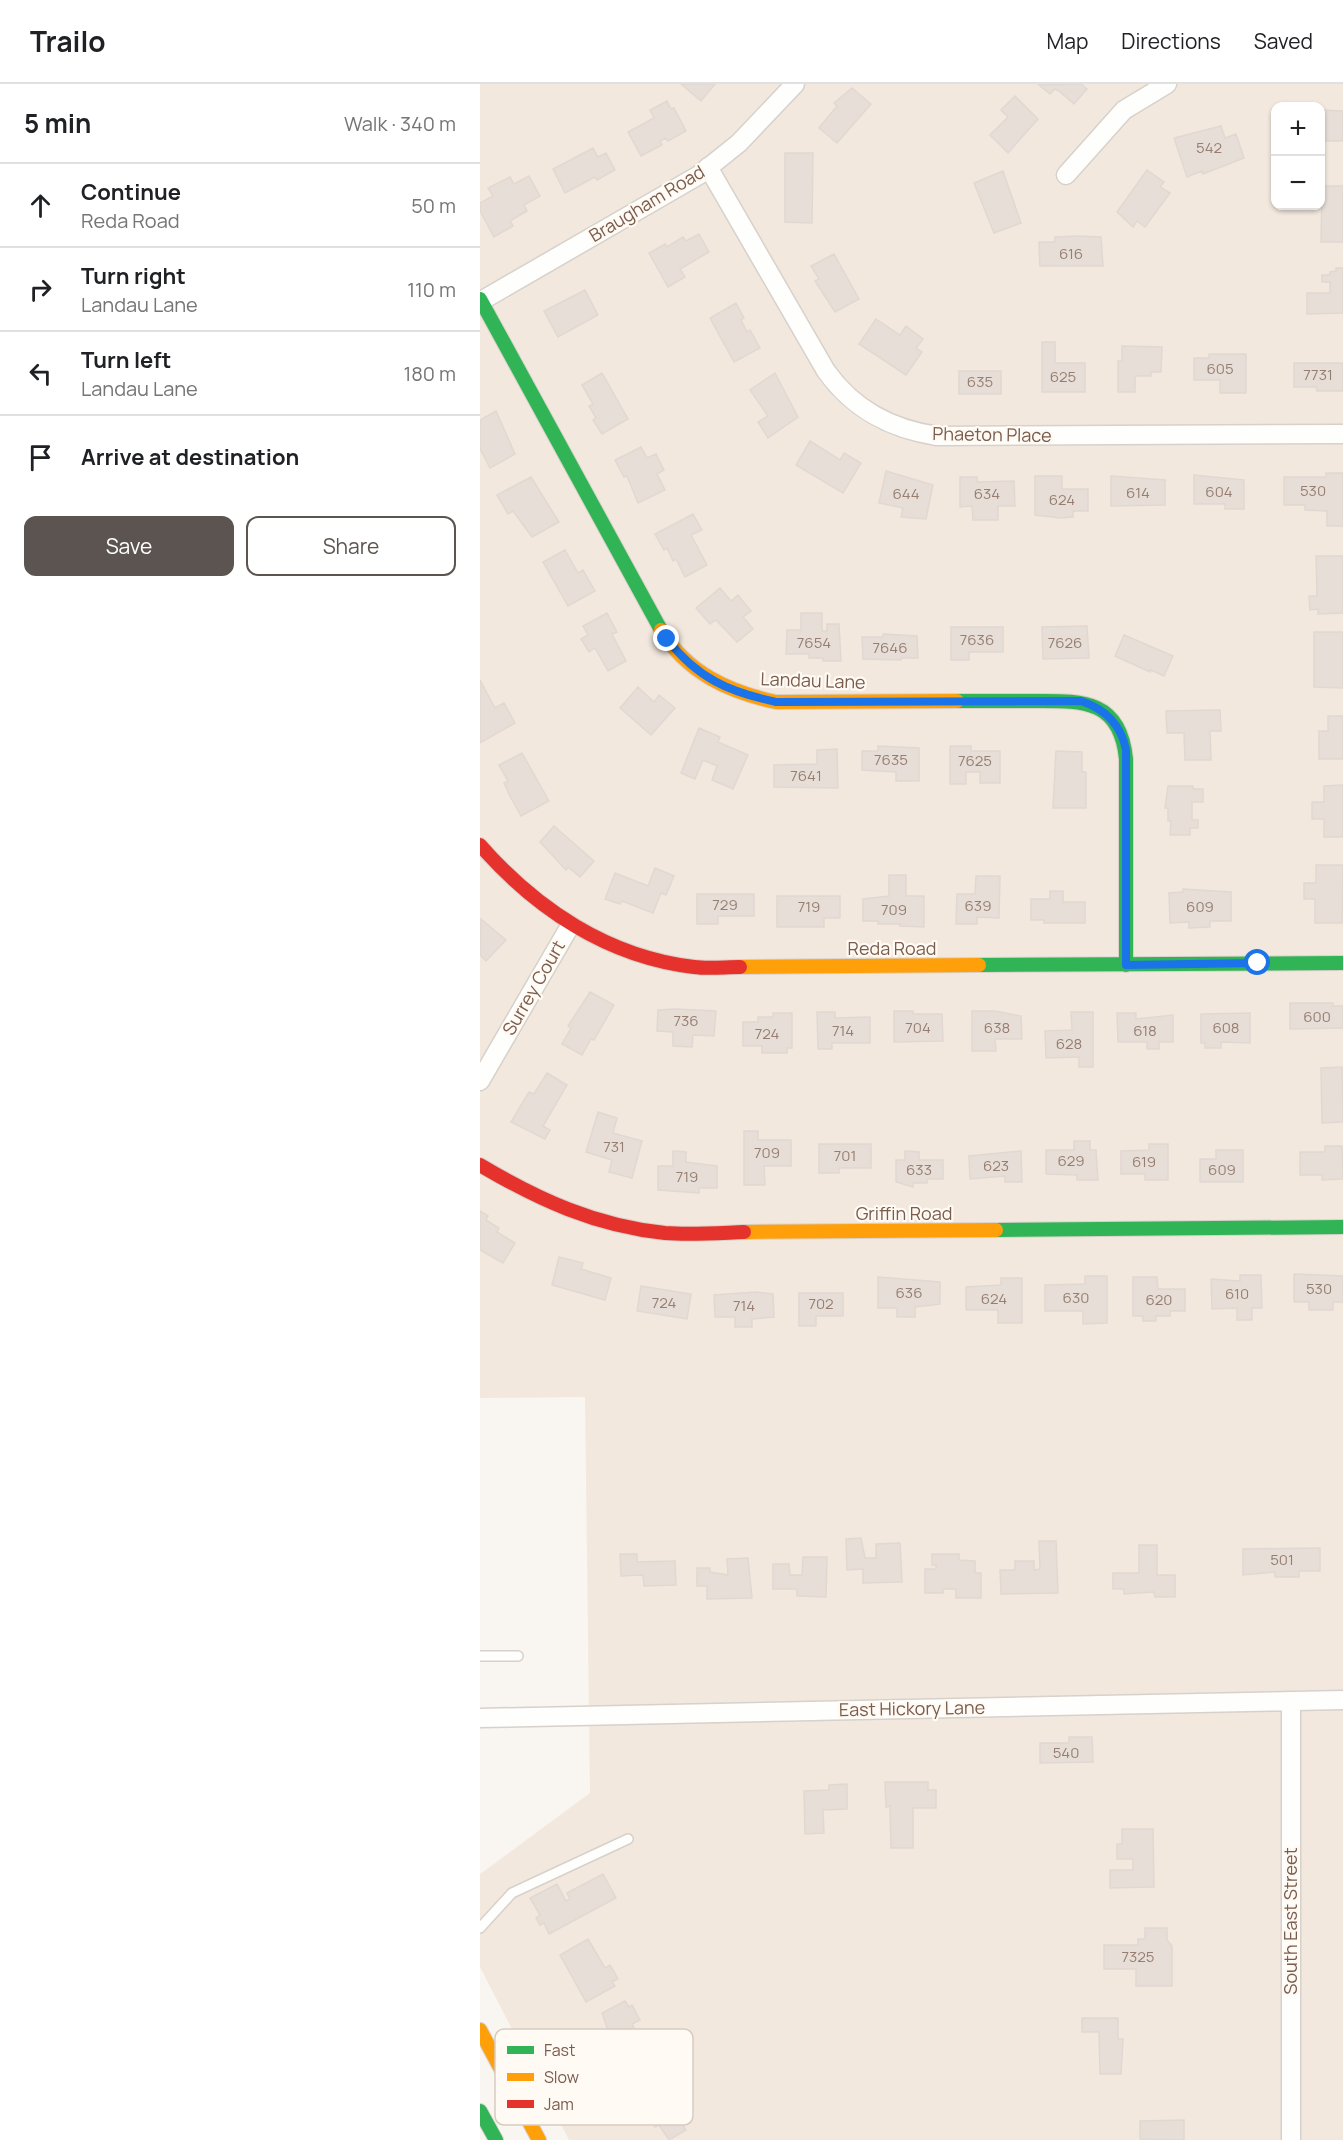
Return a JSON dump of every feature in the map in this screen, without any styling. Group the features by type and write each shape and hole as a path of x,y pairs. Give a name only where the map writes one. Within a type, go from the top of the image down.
{"street":[{"name":"Braugham Road","path":"480,300 670,193 708,167 739,143 795,84"},
{"path":"1066,175 1124,110 1167,84"},
{"name":"Phaeton Place","path":"708,167 826,371 852,400 884,422 914,433 937,436 1343,434"},
{"name":"Landau Lane","path":"480,300 663,633 676,651 705,676 739,694 776,702 1081,701 1096,706 1114,721 1124,742 1126,759 1126,965"},
{"name":"Reda Road","path":"480,845 527,894 570,926 605,944 642,956 710,968 1343,963"},
{"name":"Surrey Court","path":"480,1081 570,926"},
{"name":"Griffin Road","path":"480,1165 535,1197 570,1213 607,1224 667,1233 1343,1227"},
{"name":"East Hickory Lane","path":"480,1718 1343,1700"},
{"name":"South East Street","path":"1291,1701 1291,2140"},
{"path":"480,2030 495,2058"},
{"path":"480,2111 496,2140"},
{"path":"531,2125 539,2140"}],"lane":[{"path":"480,1656 518,1656"},
{"path":"480,1928 512,1893 628,1839"}],"shaded area":[{"path":"480,84 1343,84 1343,2140 569,2140 561,2125 693,2125 693,2029 512,2029 480,1967 480,1874 590,1793 585,1397 480,1398"}],"building":[{"path":"681,84 715,84 701,101"},
{"path":"1081,84 1087,89 1074,104 1059,91 1055,89 1050,94 1039,85"},
{"path":"852,88 871,104 837,143 819,128 837,106 834,103"},
{"path":"1015,96 1038,119 1008,153 990,135 1008,117 1001,110"},
{"path":"667,101 671,109 674,108 686,131 668,141 666,138 660,141 662,145 641,156 628,132 654,118 650,110"},
{"path":"1325,110 1343,111 1343,141 1325,141"},
{"path":"1221,126 1225,138 1236,134 1244,158 1203,174 1202,171 1187,177 1174,138"},
{"path":"593,148 598,157 606,153 615,170 597,180 595,177 565,193 553,169"},
{"path":"785,153 813,153 812,223 785,222"},
{"path":"1147,170 1164,182 1160,187 1170,193 1145,227 1137,221 1133,227 1117,212"},
{"path":"1003,171 1021,223 994,233 974,183"},
{"path":"529,176 540,196 524,205 527,211 510,221 513,226 494,237 480,211 480,203 493,196 488,188 510,177 514,184"},
{"path":"1325,186 1343,186 1343,242 1321,242"},
{"path":"699,234 709,252 680,269 685,277 668,287 649,253 665,244 667,247 683,237 686,241"},
{"path":"1055,237 1101,237 1103,266 1040,266 1039,242 1055,242"},
{"path":"834,254 859,299 835,312 815,281 819,279 811,266"},
{"path":"1336,268 1343,268 1343,313 1307,314 1307,293 1330,293 1330,282 1322,282 1322,275 1330,275 1330,272 1336,271"},
{"path":"585,290 598,315 558,337 544,311"},
{"path":"736,303 744,318 741,320 747,332 750,330 760,348 734,362 710,318"},
{"path":"876,319 900,335 906,326 923,339 916,348 922,352 906,375 859,344"},
{"path":"1042,342 1055,342 1055,363 1085,363 1085,392 1042,392"},
{"path":"1122,346 1162,347 1161,372 1151,372 1151,376 1135,376 1135,392 1118,392 1118,361 1122,361"},
{"path":"1209,354 1246,354 1246,393 1220,393 1220,380 1194,380 1194,358 1209,358"},
{"path":"1294,363 1343,363 1343,391 1317,391 1316,387 1294,387"},
{"path":"959,371 1001,371 1001,394 959,394"},
{"path":"602,373 628,419 602,434 593,420 596,418 589,406 593,404 582,385"},
{"path":"775,373 798,417 768,438 758,422 768,416 750,390"},
{"path":"496,411 515,454 490,468 480,449 480,420"},
{"path":"810,441 840,460 844,453 861,463 843,493 796,465"},
{"path":"641,447 647,458 656,454 664,470 657,474 665,490 638,503 627,476 624,477 615,460"},
{"path":"886,471 933,485 926,519 901,517 903,508 879,503"},
{"path":"1326,473 1343,473 1343,526 1327,526 1327,511 1305,510 1305,505 1284,505 1284,477 1326,477"},
{"path":"1194,475 1244,480 1244,509 1225,509 1225,504 1194,504"},
{"path":"1035,476 1062,476 1062,489 1088,489 1088,511 1073,511 1073,517 1061,518 1035,515"},
{"path":"1111,476 1165,480 1165,505 1111,506"},
{"path":"531,477 559,522 532,537 513,511 508,514 497,495"},
{"path":"960,477 977,477 977,482 1014,481 1015,506 998,506 998,520 973,520 972,506 960,507"},
{"path":"693,514 702,530 691,535 707,565 685,577 676,559 673,561 667,548 664,550 655,534"},
{"path":"565,550 578,573 583,570 595,591 568,606 543,562"},
{"path":"1316,556 1343,556 1343,613 1318,614 1318,609 1310,610 1309,596 1317,596"},
{"path":"720,588 731,601 738,595 751,611 743,617 753,629 737,642 716,620 710,624 696,608"},
{"path":"607,613 617,632 612,634 626,661 608,671 595,648 589,652 581,639 588,635 583,626"},
{"path":"801,613 822,613 822,631 827,631 827,624 839,624 841,661 809,658 809,654 786,654 787,630 801,630"},
{"path":"1087,626 1089,658 1043,659 1042,627"},
{"path":"951,627 1003,627 1003,652 969,652 969,660 951,660"},
{"path":"1314,632 1343,632 1343,688 1314,687"},
{"path":"883,634 917,636 918,658 863,659 862,637 883,637"},
{"path":"1124,635 1173,656 1164,676 1115,656"},
{"path":"480,680 495,708 504,703 515,723 480,743"},
{"path":"638,687 654,702 659,695 675,708 651,735 620,708"},
{"path":"1220,710 1221,731 1210,731 1211,760 1185,760 1184,733 1167,733 1166,711"},
{"path":"1328,716 1343,716 1343,759 1319,759 1319,731 1328,731"},
{"path":"699,728 720,737 718,742 748,755 733,789 712,780 717,766 703,760 695,779 681,773"},
{"path":"878,746 919,748 919,781 896,781 896,772 862,770 862,751 878,751"},
{"path":"950,746 971,746 971,751 1000,751 1000,783 980,783 980,772 966,772 966,784 950,784"},
{"path":"837,749 838,788 774,787 774,765 817,764 817,750"},
{"path":"1056,751 1082,752 1082,772 1086,772 1086,808 1053,808"},
{"path":"522,753 549,801 521,816 504,783 508,781 499,765"},
{"path":"1343,785 1343,837 1324,837 1324,819 1312,819 1312,802 1324,802 1324,786"},
{"path":"1168,786 1193,786 1193,789 1203,789 1203,802 1192,802 1192,820 1198,820 1198,828 1190,828 1190,835 1170,835 1171,821 1168,821 1168,808 1165,808"},
{"path":"554,826 594,861 580,877 568,867 566,870 540,842"},
{"path":"1316,865 1343,865 1342,923 1315,923 1315,899 1304,899 1304,883 1316,883"},
{"path":"655,868 674,876 666,895 661,893 653,913 622,901 620,904 605,899 615,873 648,886"},
{"path":"889,875 906,875 906,896 924,896 924,927 863,921 863,899 889,896"},
{"path":"976,876 1000,876 999,918 977,917 977,924 956,924 957,894 975,894"},
{"path":"1183,889 1231,892 1231,921 1210,921 1210,927 1189,928 1189,922 1170,923 1169,893 1183,892"},
{"path":"1050,891 1063,891 1063,902 1085,902 1085,923 1044,923 1044,920 1031,920 1031,899 1050,899"},
{"path":"697,894 754,894 754,916 718,916 718,924 697,924"},
{"path":"777,896 840,896 840,918 824,918 824,927 777,927"},
{"path":"481,919 506,940 486,961 480,955"},
{"path":"590,992 614,1005 594,1040 591,1039 582,1055 562,1044 571,1028 568,1026"},
{"path":"1290,1003 1333,1003 1333,1006 1343,1006 1343,1028 1290,1029"},
{"path":"658,1010 716,1011 714,1036 693,1035 692,1047 673,1046 673,1032 657,1031"},
{"path":"894,1011 913,1011 913,1014 942,1014 943,1041 894,1042"},
{"path":"972,1011 995,1011 1021,1016 1022,1039 995,1039 996,1051 972,1051"},
{"path":"817,1012 835,1012 835,1018 870,1017 870,1043 832,1043 832,1049 818,1049"},
{"path":"1071,1012 1093,1012 1093,1067 1079,1067 1079,1057 1046,1058 1045,1031 1072,1030"},
{"path":"773,1013 792,1013 792,1048 787,1048 787,1053 762,1053 762,1046 743,1046 743,1022 758,1022 758,1017 773,1017"},
{"path":"1117,1013 1136,1013 1136,1019 1173,1015 1173,1042 1159,1042 1159,1049 1147,1049 1147,1042 1118,1042"},
{"path":"1250,1013 1250,1043 1221,1042 1221,1048 1205,1048 1205,1043 1201,1043 1201,1014"},
{"path":"1342,1067 1343,1122 1322,1123 1321,1068"},
{"path":"547,1073 567,1085 543,1126 550,1130 545,1139 511,1122 529,1092 534,1094"},
{"path":"598,1112 617,1118 613,1133 642,1141 632,1178 609,1172 612,1160 586,1152"},
{"path":"744,1131 758,1131 758,1140 791,1140 791,1166 764,1166 765,1185 744,1185"},
{"path":"1074,1141 1090,1141 1090,1150 1096,1150 1098,1180 1077,1180 1077,1175 1046,1174 1046,1150 1074,1150"},
{"path":"819,1144 871,1144 871,1168 839,1168 839,1173 819,1173"},
{"path":"1149,1144 1168,1144 1168,1180 1145,1180 1145,1174 1121,1174 1121,1151 1149,1150"},
{"path":"1325,1146 1342,1146 1343,1179 1322,1180 1322,1175 1300,1175 1300,1152 1325,1152"},
{"path":"1216,1150 1243,1150 1243,1182 1200,1182 1200,1159 1216,1159"},
{"path":"673,1151 686,1152 686,1162 717,1166 717,1188 699,1188 699,1193 658,1190 658,1166 673,1166"},
{"path":"905,1151 919,1152 919,1160 943,1160 943,1179 927,1179 927,1183 913,1183 913,1187 896,1182 896,1160 905,1160"},
{"path":"1021,1151 1022,1182 1005,1182 1005,1176 970,1179 969,1156"},
{"path":"480,1211 488,1216 486,1220 499,1228 497,1232 515,1243 503,1263 480,1250"},
{"path":"559,1257 583,1263 581,1269 611,1278 605,1300 552,1285"},
{"path":"1294,1274 1343,1276 1343,1302 1333,1302 1333,1310 1309,1310 1309,1302 1294,1302"},
{"path":"1240,1275 1261,1275 1262,1308 1252,1308 1252,1320 1237,1320 1237,1308 1212,1309 1211,1279 1240,1281"},
{"path":"1085,1276 1107,1276 1107,1323 1083,1324 1083,1311 1045,1311 1045,1285 1085,1284"},
{"path":"878,1277 940,1282 940,1304 915,1307 915,1317 897,1317 897,1308 878,1308"},
{"path":"1133,1277 1157,1277 1158,1289 1185,1289 1185,1311 1170,1311 1170,1316 1156,1316 1156,1321 1143,1321 1143,1316 1133,1316"},
{"path":"1001,1278 1022,1278 1022,1323 998,1323 998,1310 966,1310 966,1287 1001,1285"},
{"path":"641,1286 691,1294 687,1319 637,1311"},
{"path":"756,1292 773,1294 774,1317 752,1319 752,1327 735,1327 735,1317 715,1317 714,1295"},
{"path":"799,1293 843,1293 843,1316 816,1316 816,1326 799,1326"},
{"path":"861,1538 865,1558 876,1558 876,1544 900,1543 902,1582 863,1583 863,1569 847,1570 846,1539"},
{"path":"1039,1541 1056,1541 1058,1593 1001,1594 1000,1570 1015,1570 1015,1561 1034,1561 1034,1570 1040,1569"},
{"path":"1139,1545 1157,1545 1157,1575 1175,1575 1175,1597 1155,1597 1154,1592 1124,1594 1124,1589 1113,1589 1113,1573 1139,1573"},
{"path":"1320,1548 1320,1571 1299,1571 1299,1577 1275,1577 1275,1572 1243,1575 1243,1549"},
{"path":"620,1554 637,1554 637,1562 675,1561 676,1585 644,1586 643,1575 621,1576"},
{"path":"932,1554 959,1554 959,1560 975,1561 975,1573 981,1573 981,1598 956,1598 956,1589 943,1589 943,1593 925,1593 925,1569 936,1569 936,1565 932,1565"},
{"path":"803,1557 827,1557 826,1597 797,1596 797,1589 773,1589 773,1564 789,1564 790,1575 802,1575"},
{"path":"748,1558 752,1598 707,1599 707,1586 697,1586 697,1568 710,1568 710,1572 728,1575 727,1559"},
{"path":"1069,1737 1092,1737 1093,1762 1040,1763 1040,1743 1069,1743"},
{"path":"885,1782 928,1782 928,1790 936,1790 936,1808 913,1808 913,1848 891,1848 890,1806 886,1807"},
{"path":"847,1784 847,1809 823,1810 824,1833 805,1834 804,1791 829,1790 829,1785"},
{"path":"1122,1829 1153,1829 1154,1887 1110,1888 1110,1870 1133,1870 1133,1859 1117,1859 1117,1844 1122,1844"},
{"path":"603,1874 616,1898 549,1934 544,1923 540,1925 536,1918 540,1915 530,1898 557,1884 566,1901 570,1899 567,1893"},
{"path":"1145,1928 1167,1928 1167,1940 1172,1946 1172,1986 1136,1986 1136,1969 1104,1969 1104,1945 1138,1945 1138,1939 1145,1939"},
{"path":"588,1939 605,1968 610,1965 618,1979 612,1982 615,1986 586,2002 560,1955"},
{"path":"625,2001 629,2007 632,2005 640,2020 632,2024 635,2029 608,2029 602,2013"},
{"path":"1082,2018 1118,2018 1118,2039 1123,2039 1121,2074 1100,2074 1099,2032 1082,2032"},
{"path":"1184,2120 1184,2140 1140,2139 1140,2121"},
{"path":"659,2125 683,2125 686,2130 669,2140"}],"traffic: fast":[{"path":"480,299 661,630"},
{"path":"957,701 1081,703 1106,713 1115,724 1122,739 1126,759 1126,965"},
{"path":"979,965 1343,963"},
{"path":"996,1230 1343,1227"},
{"path":"480,2111 496,2140"}],"traffic: slow":[{"path":"661,630 671,645 696,669 726,686 759,698 776,702 957,701"},
{"path":"740,967 979,965"},
{"path":"744,1232 996,1230"},
{"path":"480,2030 495,2058"},
{"path":"531,2125 539,2140"}],"traffic: jam":[{"path":"480,845 525,890 550,909 603,941 662,962 700,968 740,967"},
{"path":"480,1165 546,1200 569,1210 615,1224 665,1233 744,1232"}],"route":[{"path":"667,639 681,656 724,688 753,698 776,702 1081,701 1096,706 1114,721 1122,735 1126,750 1126,965 1258,963"}]}
